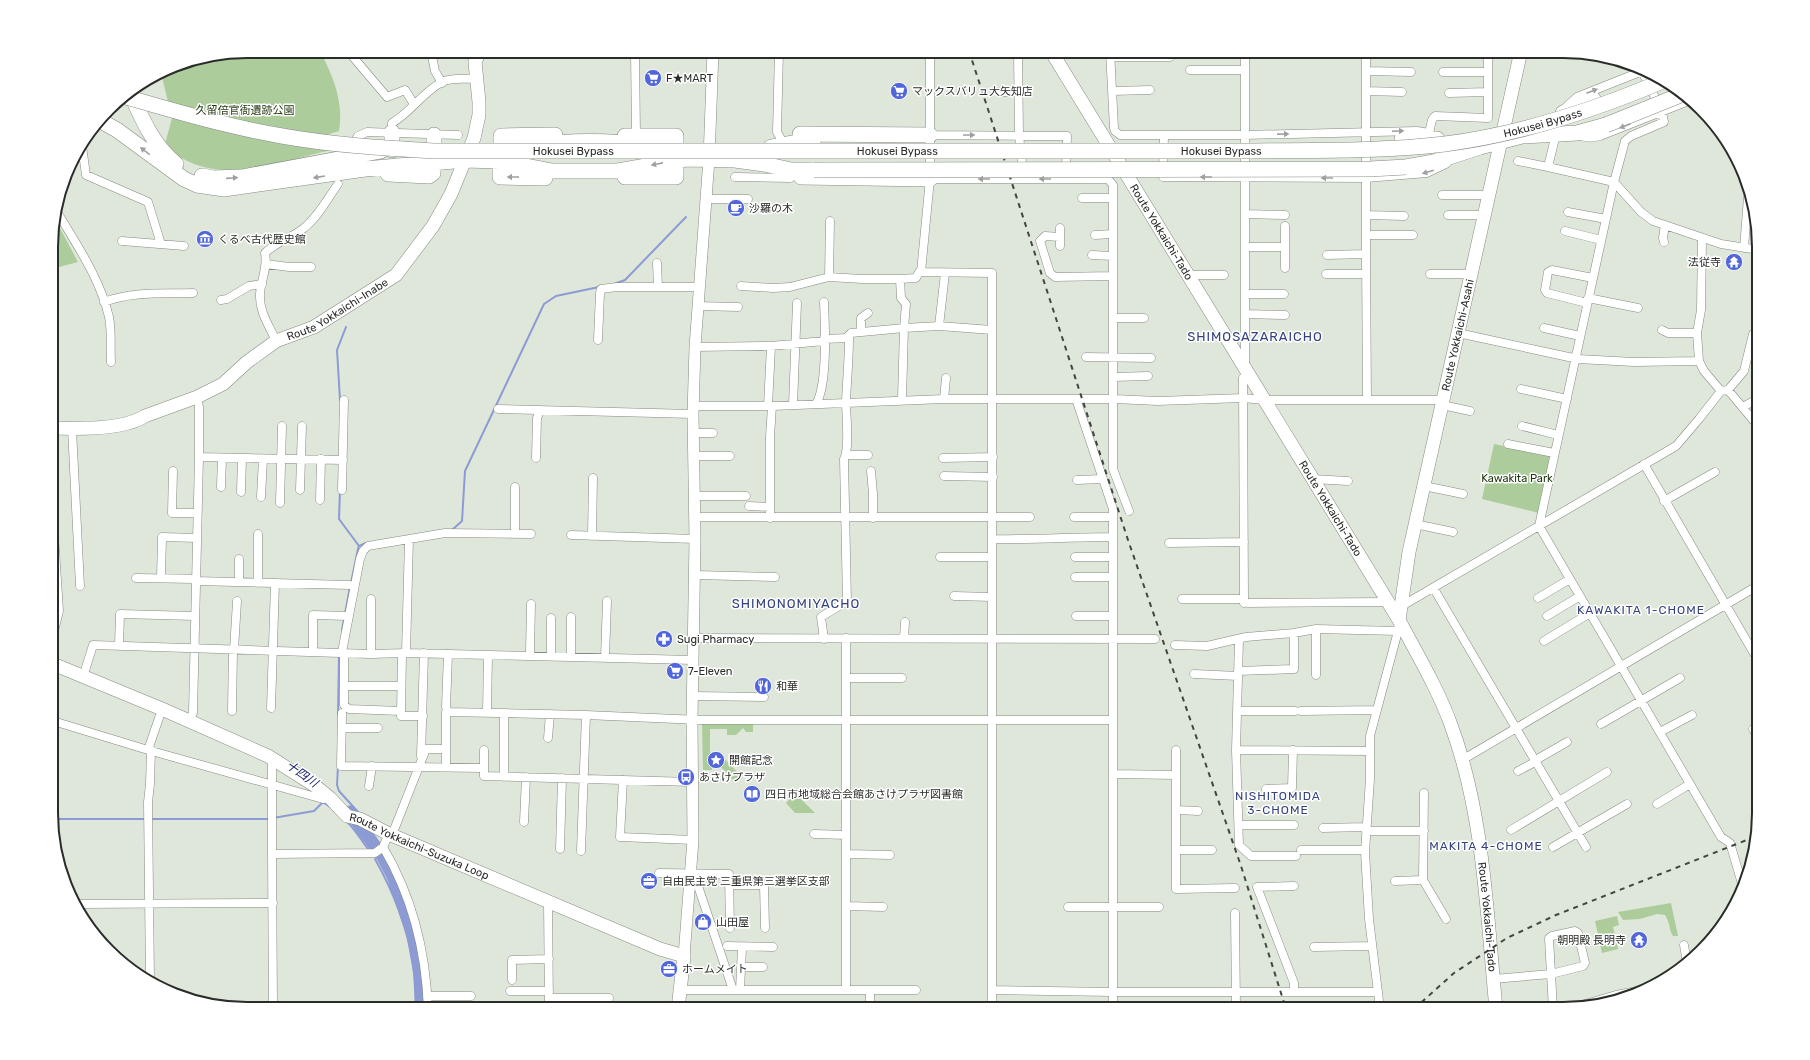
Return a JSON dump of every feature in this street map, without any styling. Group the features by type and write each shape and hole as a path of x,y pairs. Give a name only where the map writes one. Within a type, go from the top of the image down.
{"highway":[{"path":"793,172 814,170 1194,170 1370,169 1406,167 1434,162 1462,153 1530,125 1562,114 1641,75"},
{"name":"Hokusei Bypass","path":"132,97 190,116 283,136 335,144 434,151 1262,151 1401,148 1445,144 1486,137 1528,128 1572,116 1658,83"},
{"path":"776,143 1340,142 1431,136 1465,139 1577,133 1606,125 1677,96"},
{"path":"128,100 159,148 177,164 200,175 213,178 242,177 357,151 434,149 466,157 501,158 540,170 590,174 632,169 676,155"},
{"path":"104,123 117,130 184,179 197,185 224,189 242,188 365,169 434,149"},
{"path":"392,132 392,150"},
{"path":"501,158 501,136 590,139 628,144 676,155 709,155 745,150 776,143 802,134 930,135"},
{"path":"590,139 636,136 676,136 676,155"},
{"path":"590,139 590,174"},
{"path":"357,151 363,157 365,169"},
{"path":"709,155 750,161 793,172 808,178 930,179"}],"main road":[{"name":"Route Yokkaichi-Inabe","path":"58,428 89,429 128,422 197,398 223,384 247,362 276,341 314,327 396,275 433,226 451,194 474,138 479,116 475,62 477,58"},
{"name":"Route Yokkaichi-Tado","path":"1055,58 1188,275 1244,373 1264,400 1396,615 1451,725 1462,760 1472,804 1482,867 1495,1002"},
{"name":"Route Yokkaichi-Asahi","path":"1396,615 1520,58"},
{"name":"Route Yokkaichi-Suzuka Loop","path":"58,666 84,674 162,709 190,718 274,759 314,785 355,819 660,949 684,956"},
{"path":"679,1002 684,956"}],"street":[{"path":"354,58 387,97 405,90 414,104"},
{"path":"432,58 435,71 442,82"},
{"path":"635,58 636,136"},
{"path":"684,956 693,840 692,720 696,539 693,410 695,347 709,155 713,58"},
{"path":"776,143 779,58"},
{"path":"741,286 773,288 790,287 829,277 862,280 916,278 919,272 921,272 930,179 930,58"},
{"path":"1018,58 1018,135 1023,179"},
{"path":"1111,58 1113,120 1115,132 1120,135 1244,135 1417,131 1431,136 1432,120 1436,116 1488,118 1488,58"},
{"path":"1245,58 1246,294 1243,398 1246,602"},
{"path":"1366,58 1367,400"},
{"path":"1190,70 1244,70"},
{"path":"1366,71 1412,72"},
{"path":"1443,72 1488,72"},
{"path":"1562,114 1577,97 1640,74"},
{"path":"392,132 392,123 404,116 414,104 442,82 476,78"},
{"path":"1648,78 1662,112 1664,122 1631,136 1625,142 1614,182 1554,453 1556,455 1539,526 1721,837 1730,843 1740,880"},
{"path":"1112,91 1150,90"},
{"path":"1366,91 1402,92"},
{"path":"999,92 1018,92"},
{"path":"1449,93 1488,92"},
{"path":"1577,133 1583,137 1590,138 1600,136 1685,103"},
{"path":"1097,126 1113,120"},
{"path":"102,125 117,130"},
{"path":"357,151 356,139 362,133 367,132 392,132 434,149 458,135"},
{"path":"1548,167 1556,134"},
{"path":"930,135 1067,136 1066,179"},
{"path":"1164,135 1163,177 1366,178 1427,173 1444,165 1462,153"},
{"path":"83,152 86,175 148,202 161,244"},
{"path":"1067,156 1164,157"},
{"path":"1523,160 1614,182 1646,217 1721,244 1752,249"},
{"path":"735,177 790,178 793,172"},
{"path":"930,179 1108,179 1113,185 1113,469 1129,511"},
{"path":"276,341 266,321 261,302 260,294 266,264 265,253 272,246 303,230 338,184"},
{"path":"1442,195 1489,195"},
{"path":"1082,198 1113,198"},
{"path":"706,199 748,199"},
{"path":"1744,248 1747,206"},
{"path":"1568,212 1606,219"},
{"path":"1245,214 1285,215"},
{"path":"1366,215 1404,216"},
{"path":"1448,215 1485,215"},
{"path":"61,218 88,264 104,302 110,322 111,362"},
{"path":"829,277 830,221"},
{"path":"1664,242 1663,238 1665,225"},
{"path":"1285,226 1285,268"},
{"path":"1565,231 1602,240"},
{"path":"1060,246 1060,232 1046,236 1040,241 1050,273 1055,277 1113,276"},
{"path":"1094,235 1113,234"},
{"path":"1366,235 1414,235"},
{"path":"1702,238 1701,310 1697,333 1699,361 1704,371 1743,407 1752,419"},
{"path":"122,241 184,246"},
{"path":"1246,247 1285,246"},
{"path":"1327,255 1366,254"},
{"path":"1092,255 1113,256"},
{"path":"657,263 658,287"},
{"path":"266,264 289,267 311,267"},
{"path":"1593,278 1552,270 1548,272 1545,290 1547,293 1638,308"},
{"path":"921,272 992,273 992,1002"},
{"path":"939,326 945,273"},
{"path":"1326,274 1366,274"},
{"path":"1430,274 1471,274"},
{"path":"1188,275 1224,275"},
{"path":"900,278 901,298 906,304 902,399"},
{"path":"220,300 227,299 250,286 262,284"},
{"path":"598,340 601,289 617,287 699,287"},
{"path":"104,302 112,298 126,296 193,293"},
{"path":"1246,294 1284,294"},
{"path":"816,404 820,394 824,340 824,302"},
{"path":"793,405 796,303"},
{"path":"697,306 738,307"},
{"path":"861,332 861,318 868,313"},
{"path":"1245,314 1285,315"},
{"path":"1114,318 1144,318"},
{"path":"824,639 821,617 846,601 844,459 847,455 846,402 848,336 851,333 939,326 992,330"},
{"path":"1544,328 1580,336"},
{"path":"1662,330 1668,333 1697,333"},
{"path":"1458,333 1575,358 1613,361 1699,361"},
{"path":"695,347 770,346 849,338"},
{"path":"1175,645 1207,646 1239,640 1246,637 1294,633 1396,615 1434,589 1676,446 1724,390 1744,372 1752,338"},
{"path":"770,346 770,518"},
{"path":"1086,357 1151,358"},
{"path":"1113,376 1148,376"},
{"path":"944,399 946,378"},
{"path":"1521,389 1567,399"},
{"path":"190,718 194,648 198,513 199,407 197,398"},
{"path":"498,409 540,411 693,410 902,399 1114,399 1158,401 1243,398 1264,400 1367,400 1442,403 1470,411"},
{"path":"1076,399 1114,517 1112,720 1113,1002"},
{"path":"342,490 340,460 344,400"},
{"path":"1743,407 1752,402"},
{"path":"536,458 537,418 540,411"},
{"path":"280,503 282,426"},
{"path":"300,490 302,426"},
{"path":"1522,426 1558,435"},
{"path":"72,429 80,586"},
{"path":"694,433 713,433"},
{"path":"1508,444 1554,453"},
{"path":"847,455 868,456"},
{"path":"694,456 730,456"},
{"path":"199,457 340,460"},
{"path":"943,458 993,457"},
{"path":"221,487 222,458"},
{"path":"241,492 242,458"},
{"path":"261,497 263,458"},
{"path":"320,500 321,459"},
{"path":"1644,464 1664,501 1752,650"},
{"path":"173,471 172,513 198,513"},
{"path":"871,471 873,518"},
{"path":"1664,501 1714,472"},
{"path":"944,476 993,477"},
{"path":"592,536 593,478"},
{"path":"1077,480 1103,479"},
{"path":"1312,479 1348,481"},
{"path":"1424,486 1463,494"},
{"path":"515,487 515,534"},
{"path":"695,496 746,496"},
{"path":"749,506 770,507"},
{"path":"695,517 1030,517"},
{"path":"1074,517 1114,517"},
{"path":"1415,524 1453,532"},
{"path":"400,710 347,709 344,703 344,657 340,652 346,616 363,551 368,546 449,533 531,534"},
{"path":"258,534 258,583"},
{"path":"571,535 696,539"},
{"path":"161,578 162,537 197,538"},
{"path":"992,539 1025,540 1051,537 1113,537"},
{"path":"409,539 404,653 400,686 400,710 401,716 423,716"},
{"path":"1169,543 1244,542"},
{"path":"940,557 992,557"},
{"path":"1075,557 1113,557"},
{"path":"239,559 240,582"},
{"path":"695,575 775,577"},
{"path":"1075,577 1113,577"},
{"path":"136,578 349,585"},
{"path":"1538,598 1570,579"},
{"path":"271,708 275,583"},
{"path":"1434,589 1586,847"},
{"path":"1462,760 1517,729 1752,589"},
{"path":"58,596 58,615"},
{"path":"954,596 992,597"},
{"path":"1547,616 1580,596"},
{"path":"371,599 371,654"},
{"path":"1182,599 1246,602 1396,615"},
{"path":"232,711 233,650 236,601"},
{"path":"605,658 607,601"},
{"path":"531,604 531,656"},
{"path":"1544,641 1590,613"},
{"path":"119,646 120,614 195,616"},
{"path":"313,651 313,615 346,616"},
{"path":"1379,1002 1372,946 1365,850 1370,736 1396,615"},
{"path":"1076,616 1113,616"},
{"path":"571,617 571,657"},
{"path":"551,618 551,656"},
{"path":"904,638 905,622"},
{"path":"1316,629 1316,675"},
{"path":"1194,674 1238,673 1294,668 1294,633"},
{"path":"694,638 1155,639"},
{"path":"846,638 846,989"},
{"path":"1239,640 1236,750 1239,845 1251,856 1365,850"},
{"path":"84,674 92,646 313,651 371,654 424,653 693,660"},
{"path":"421,766 424,653"},
{"path":"446,767 448,654"},
{"path":"487,712 488,655"},
{"path":"846,678 902,678"},
{"path":"1601,724 1680,678"},
{"path":"344,686 400,686"},
{"path":"693,696 764,697"},
{"path":"150,976 148,802 150,784 149,750 162,709"},
{"path":"1237,711 1376,710"},
{"path":"448,712 586,715 692,720 1112,720"},
{"path":"342,713 341,766 483,768"},
{"path":"504,713 504,777"},
{"path":"548,738 550,714"},
{"path":"581,851 586,715"},
{"path":"1660,732 1692,715"},
{"path":"58,723 272,785 323,799 330,798"},
{"path":"342,728 378,728"},
{"path":"1518,771 1567,742"},
{"path":"272,854 374,853 383,847 390,834 421,766 426,749 446,749"},
{"path":"484,750 484,776 692,782"},
{"path":"1176,750 1176,889 1235,888"},
{"path":"1236,750 1370,751"},
{"path":"1266,789 1292,788 1293,750"},
{"path":"273,1002 272,762 274,759"},
{"path":"369,786 372,766"},
{"path":"1511,830 1607,772"},
{"path":"1113,774 1176,774"},
{"path":"524,822 526,777"},
{"path":"560,849 562,778"},
{"path":"623,780 620,838 693,840"},
{"path":"1657,804 1690,784"},
{"path":"1424,793 1424,880 1446,919"},
{"path":"1553,847 1627,804"},
{"path":"1176,810 1198,811"},
{"path":"1239,825 1294,825"},
{"path":"1323,828 1424,831"},
{"path":"814,834 846,835"},
{"path":"383,847 402,885 418,933 425,967 427,1002"},
{"path":"1176,850 1212,850"},
{"path":"846,854 890,855"},
{"path":"659,872 729,874 730,928"},
{"path":"691,874 697,883 736,990"},
{"path":"1395,881 1424,880"},
{"path":"730,885 764,885 766,928"},
{"path":"1294,886 1257,887 1294,983 1294,991"},
{"path":"548,901 549,1002"},
{"path":"81,904 273,903"},
{"path":"847,906 883,907"},
{"path":"1068,907 1159,906"},
{"path":"1235,913 1236,1002"},
{"path":"1493,979 1551,974 1583,966 1585,963 1578,933 1575,931 1549,938 1551,974 1553,1002"},
{"path":"1684,945 1686,957"},
{"path":"728,946 773,947"},
{"path":"1314,947 1372,946"},
{"path":"736,990 742,967 742,947"},
{"path":"512,980 512,960 549,959"},
{"path":"742,967 763,967"},
{"path":"680,990 916,990"},
{"path":"870,990 870,1002"},
{"path":"992,990 1113,992 1236,990 1378,992"},
{"path":"510,991 549,995 609,998"},
{"path":"427,996 471,996"}],"green space":[{"name":"久留倍官衙遺跡公園","path":"234,58 323,58 333,80 339,100 340,110 339,131 326,135 327,151 264,166 221,170 201,166 182,158 165,144 172,118 162,77 198,64"},
{"path":"59,227 78,262 59,267 58,234"},
{"name":"Kawakita Park","path":"1494,444 1552,456 1539,513 1482,499"},
{"path":"753,723 753,732 746,732 743,728 736,735 727,735 727,729 710,729 710,753 720,754 741,776 735,782 718,764 712,764 712,770 703,770 702,724"},
{"path":"795,793 815,813 795,813 786,803"},
{"path":"1671,903 1678,936 1673,936 1665,915 1657,914 1640,919 1623,920 1618,912"},
{"path":"1617,916 1619,925 1613,927 1618,949 1602,953 1595,921"}],"waterway":[{"path":"614,284 625,280 686,217"},
{"path":"452,530 462,521 465,471 544,304 556,296 599,287"},
{"path":"340,400 337,350 346,327"},
{"path":"340,490 339,519 359,546"},
{"path":"351,583 359,546 366,543"},
{"path":"345,614 350,587"},
{"path":"342,630 344,619"},
{"path":"338,714 339,656"},
{"path":"338,766 337,785 339,791 359,813"},
{"path":"273,818 314,811 323,802 330,807"},
{"name":"十四川","path":"350,812 383,857 393,876 413,935 421,980 423,1002"},
{"path":"58,819 145,819"},
{"path":"152,819 269,819"},
{"path":"347,822 368,849"},
{"name":"十四川","path":"365,828 367,835"},
{"path":"375,859 393,896 407,936 413,963 416,1002"}],"railway":[{"path":"971,58 1128,540 1241,866 1284,1002"},
{"path":"1422,1002 1454,973 1507,938 1556,915 1750,839"}],"place":[{"name":"F★MART","path":"653,78"},
{"name":"マックスバリュ大矢知店","path":"899,91"},
{"name":"沙羅の木","path":"736,208"},
{"name":"くるべ古代歴史館","path":"205,239"},
{"name":"法従寺","path":"1734,262"},
{"name":"Sugi Pharmacy","path":"664,639"},
{"name":"7-Eleven","path":"675,671"},
{"name":"和華","path":"763,686"},
{"name":"開館記念","path":"716,760"},
{"name":"あさけプラザ","path":"686,777"},
{"name":"四日市地域総合会館あさけプラザ図書館","path":"752,794"},
{"name":"自由民主党 三重県第三選挙区支部","path":"649,881"},
{"name":"山田屋","path":"703,922"},
{"name":"朝明殿 長明寺","path":"1639,940"},
{"name":"ホームメイト","path":"669,969"}],"district":[{"name":"SHIMOSAZARAICHO","path":"1255,336"},
{"name":"SHIMONOMIYACHO","path":"796,603"},
{"name":"KAWAKITA 1-CHOME","path":"1641,610"},
{"name":"NISHITOMIDA 3-CHOME","path":"1278,803"},
{"name":"MAKITA 4-CHOME","path":"1486,846"}]}
